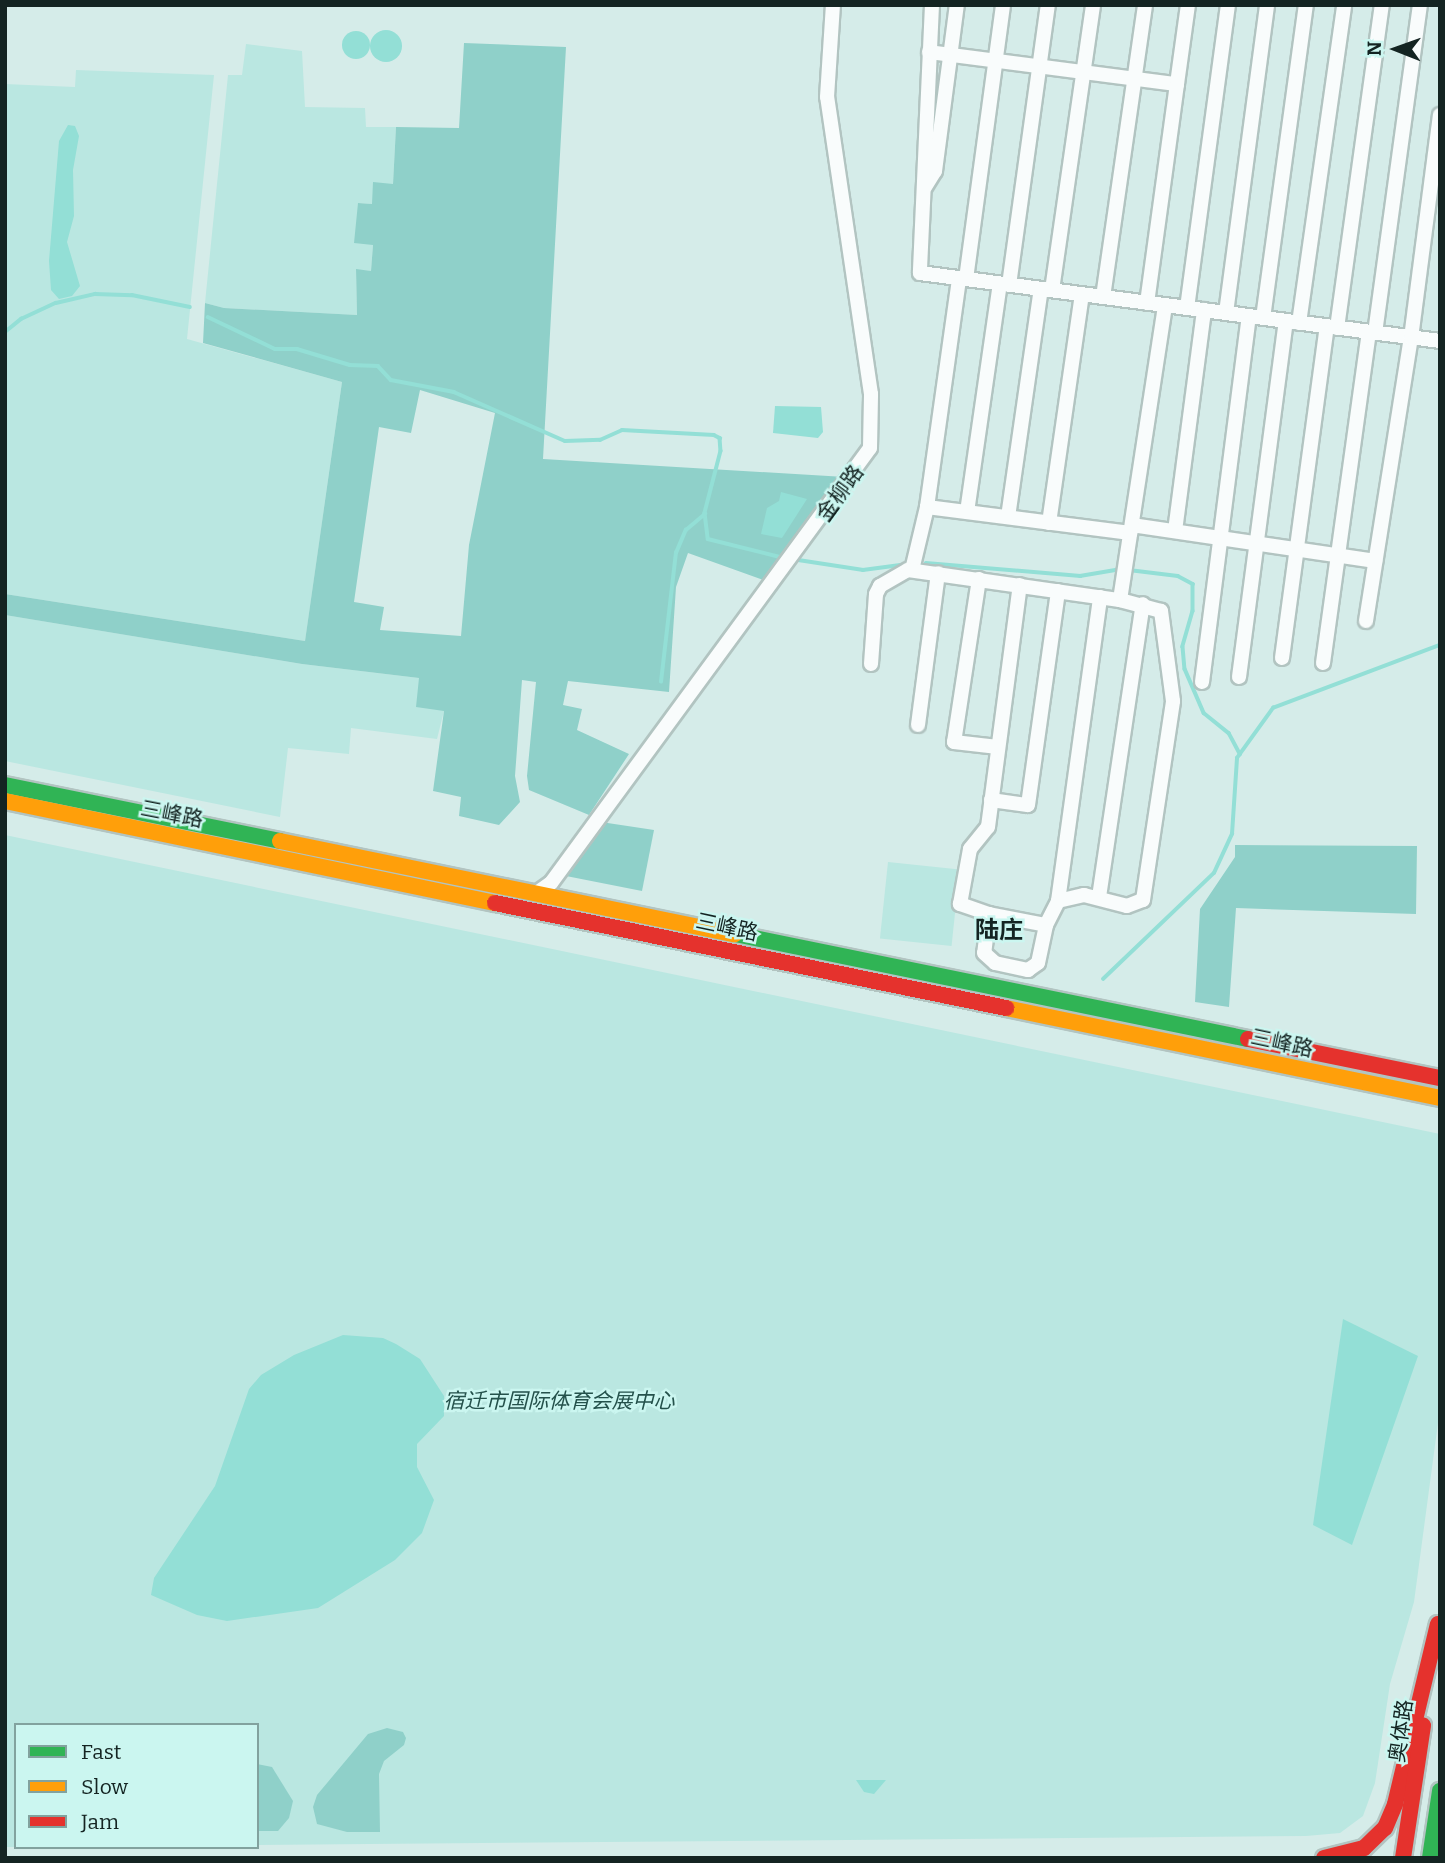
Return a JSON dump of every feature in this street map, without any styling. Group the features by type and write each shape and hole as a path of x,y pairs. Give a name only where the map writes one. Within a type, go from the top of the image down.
{"main road":[{"name":"三峰路","path":"5,785 538,892 1440,1098"},
{"name":"三峰路","path":"5,801 1017,1001 1440,1078"},
{"path":"1324,1858 1364,1848 1385,1828 1395,1804 1439,1617"},
{"name":"奥体路","path":"1403,1858 1439,1617"},
{"path":"1430,1858 1440,1790"}],"street":[{"name":"金柳路","path":"538,892 551,883 868,454 872,402 827,97 834,5"},
{"path":"932,5 920,273 1440,341"},
{"path":"924,188 934,171 957,5"},
{"path":"912,570 927,507 1003,5"},
{"path":"967,512 1048,5"},
{"path":"1008,517 1093,5"},
{"path":"1103,297 1145,5"},
{"path":"1147,303 1188,5"},
{"path":"1187,308 1228,5"},
{"path":"1226,313 1267,5"},
{"path":"1202,682 1306,5"},
{"path":"1239,677 1256,543 1344,5"},
{"path":"1282,658 1382,5"},
{"path":"1323,663 1420,5"},
{"path":"929,52 1177,84"},
{"path":"1366,621 1411,338 1440,115"},
{"path":"1049,523 1082,294"},
{"path":"1120,600 1165,305"},
{"path":"1175,531 1204,310"},
{"path":"927,507 1049,523 1175,531 1375,561"},
{"path":"870,664 876,594 880,586 912,570 1120,600 1161,611 1164,619 1171,715 1143,900 1127,906 1100,897 1068,895 1058,901"},
{"path":"918,725 939,573"},
{"path":"979,579 954,742 998,747"},
{"path":"1020,585 986,833 970,849 960,904 989,914 1045,925"},
{"path":"991,800 1028,805 1058,591"},
{"path":"989,914 984,953 995,962 1017,968 1028,970 1038,964 1045,925 1058,901 1100,597"},
{"path":"1100,897 1143,604"},
{"path":"1017,968 1017,1001"}],"green space":[{"path":"246,44 302,51 305,107 365,108 366,127 396,127 393,184 372,204 359,203 373,244 371,271 356,270 357,315 224,308 205,303 228,75 242,75"},
{"path":"76,70 214,75 187,339 342,382 305,641 5,594 5,84 75,87"},
{"path":"5,615 302,664 419,678 444,711 437,739 351,728 349,754 288,748 280,817 5,761"},
{"name":"宿迁市国际体育会展中心","path":"5,835 1440,1134 1440,1408 1414,1602 1390,1684 1375,1783 1363,1816 1340,1833 1306,1836 259,1845 259,1723 14,1723 14,1847 5,1847"},
{"path":"888,862 960,870 952,946 880,939"}],"shaded area":[{"path":"386,30 397,35 402,46 397,57 386,62 375,57 370,46 375,35"},
{"path":"356,31 366,35 370,45 366,55 356,59 346,55 342,45 346,35"},
{"path":"464,43 566,47 543,459 845,477 766,581 688,553 676,587 669,692 568,681 563,705 582,709 577,730 629,754 589,815 529,790 527,776 536,682 522,680 515,776 520,802 499,825 459,816 461,797 433,791 444,711 416,707 419,678 302,664 5,615 5,594 305,641 342,382 203,343 205,303 224,308 357,315 356,269 371,271 373,245 354,243 358,203 372,204 373,182 393,184 396,127 459,128","holes":["420,390 495,413 469,545 461,636 380,630 384,607 354,602 379,427 411,433"]},
{"path":"68,125 75,126 79,136 73,170 74,216 67,242 80,286 72,296 59,299 51,290 49,261 59,141"},
{"path":"775,406 821,407 823,432 818,438 773,433"},
{"path":"781,492 807,499 782,538 761,534 767,508 779,501"},
{"path":"601,822 654,830 642,891 561,875"},
{"path":"1235,845 1417,846 1416,914 1236,908 1229,1007 1195,1002 1200,909 1235,857"},
{"path":"1343,1319 1418,1356 1352,1545 1313,1525"},
{"path":"343,1335 383,1338 396,1344 420,1359 444,1396 444,1416 417,1444 417,1467 434,1500 422,1533 395,1560 318,1608 227,1621 197,1615 151,1595 154,1578 215,1486 249,1389 261,1375 294,1355"},
{"path":"387,1728 403,1732 406,1738 404,1745 384,1761 379,1774 380,1832 347,1832 317,1824 313,1807 317,1795 368,1734"},
{"path":"259,1764 272,1767 293,1801 289,1818 278,1831 259,1831"},
{"path":"856,1780 886,1780 874,1794 864,1792"}],"waterway":[{"path":"5,332 21,319 56,303 95,294 132,295 190,307"},
{"path":"208,317 275,349 297,349 350,365 378,366 391,380 454,392 565,441 600,440 622,430 714,435 720,438 721,451 705,513 708,539 784,558"},
{"path":"661,682 676,553 686,530 705,514"},
{"path":"792,559 863,570 908,564"},
{"path":"926,563 1080,576 1122,569"},
{"path":"1129,570 1178,576 1193,584 1193,611 1183,647 1185,669 1204,713 1229,733 1240,754"},
{"path":"1103,979 1214,873 1232,834 1237,758 1273,708 1440,645"}],"traffic: fast":[{"path":"5,785 280,841"},
{"path":"735,934 1248,1039"},
{"path":"1430,1858 1440,1791"}],"traffic: slow":[{"path":"5,801 495,903"},
{"path":"280,841 735,934"},
{"path":"1006,1008 1440,1098"}],"traffic: jam":[{"path":"495,903 1006,1008"},
{"path":"1248,1039 1440,1078"},
{"path":"1324,1858 1364,1848 1385,1828 1395,1804 1438,1624"},
{"path":"1403,1858 1423,1726"}],"district":[{"name":"陆庄","path":"999,931"}]}
